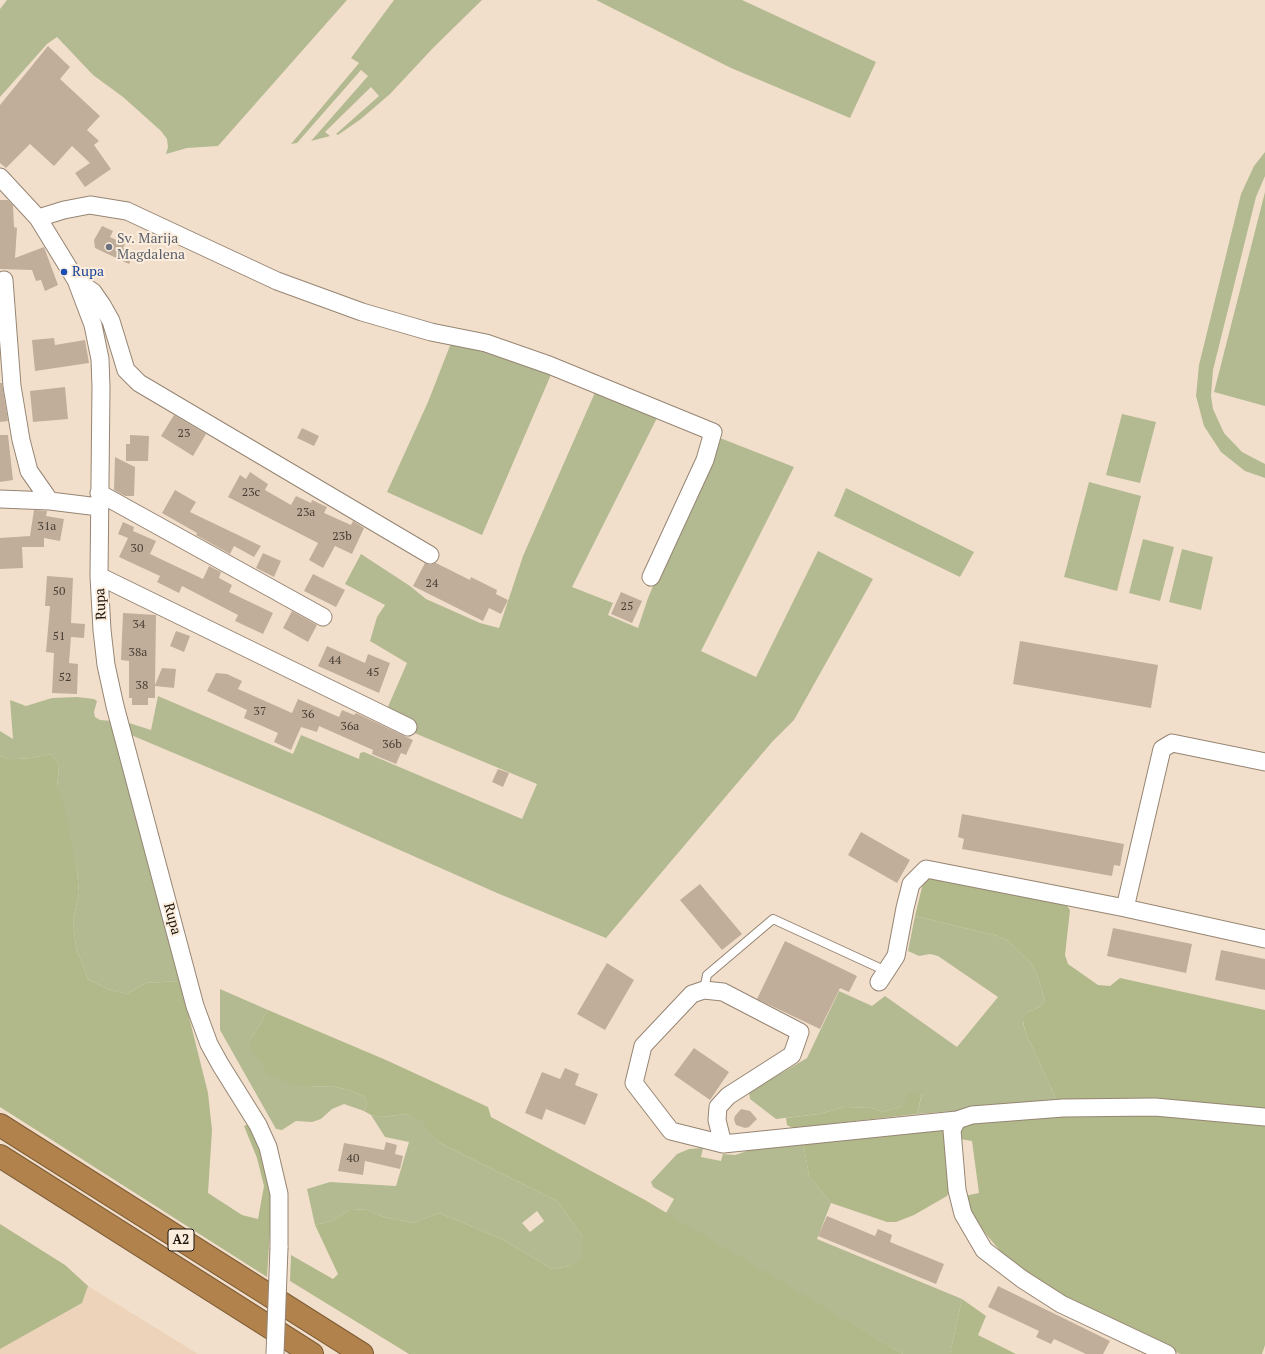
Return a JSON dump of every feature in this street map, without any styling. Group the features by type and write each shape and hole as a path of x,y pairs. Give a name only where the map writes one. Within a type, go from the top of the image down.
{"highway":[{"name":"A2","path":"0,1125 362,1354"},
{"name":"A2","path":"0,1156 312,1354"}],"street":[{"name":"Rupa","path":"0,177 38,218 76,280 93,325 100,359 99,576 102,630 114,699 195,1006 209,1044 258,1125 268,1147 279,1194 279,1248 275,1354"},
{"path":"38,218 64,210 90,205 127,211 277,281 362,312 430,332 486,343 549,365 714,432 705,460 651,577"},
{"path":"4,280 12,386 21,440 29,471 50,501"},
{"name":"Rupa","path":"76,280 93,292 102,305 111,321 126,370 139,383 430,555"},
{"path":"0,499 50,501 99,500 323,617"},
{"name":"Rupa","path":"99,576 408,727"},
{"path":"1125,908 1162,749 1172,744 1265,762"},
{"path":"883,977 896,956 911,884 926,869 1125,908 1265,939"},
{"path":"723,1144 716,1120 718,1107 728,1096 792,1055 800,1032 722,992 704,990 692,994 643,1046 634,1083 670,1131 723,1144 957,1120 979,1114 1063,1108 1155,1107 1265,1117"},
{"path":"957,1120 952,1130 958,1190 963,1214 984,1250 1022,1279 1061,1304 1167,1354"}],"lane":[{"path":"704,990 707,976 773,918 883,977"}],"shaded area":[{"path":"88,1286 198,1354 0,1354 0,1349 82,1303"}],"green space":[{"path":"7,0 347,0 218,146 187,148 166,154 168,147 167,139 161,131 123,97 93,75 57,37 47,44 0,97 0,9"},
{"path":"394,0 482,0 434,47 390,94 361,119 338,135 336,134 379,96 371,87 325,132 330,136 311,141 368,76 361,70 297,143 291,144 359,63 351,58"},
{"path":"596,0 742,0 876,62 850,118 731,68"},
{"path":"1265,152 1265,176 1256,197 1213,370 1211,396 1213,409 1224,433 1242,452 1265,464 1265,478 1245,471 1221,452 1204,426 1196,396 1199,365 1241,194 1254,166"},
{"path":"1265,192 1265,406 1214,392"},
{"path":"453,338 553,370 482,535 387,492 428,402"},
{"path":"597,388 659,414 572,587 613,603 608,615 638,628 648,598 713,445 720,438 794,467 701,651 756,677 818,551 873,579 794,720 772,742 606,938 497,893 316,813 131,735 129,723 151,730 158,696 293,754 301,735 359,759 360,753 364,752 522,819 537,784 412,732 416,722 387,709 407,663 370,641 377,617 385,605 345,584 361,554 410,586 426,599 480,623 499,628 523,556"},
{"path":"1122,414 1156,422 1140,483 1106,475"},
{"path":"1089,482 1141,496 1117,591 1064,577"},
{"path":"846,488 974,552 960,577 834,516"},
{"path":"1143,539 1174,547 1160,601 1129,593"},
{"path":"1182,549 1213,557 1201,610 1169,602"},
{"path":"77,697 94,699 97,701 94,712 95,717 100,720 112,721 180,981 146,983 126,994 107,989 88,979 76,948 73,921 79,892 77,871 57,787 59,765 51,754 32,758 16,759 8,759 0,756 0,731 13,739 10,700 26,706 52,698"},
{"path":"51,754 59,765 57,787 65,810 77,871 79,892 73,921 76,948 88,979 107,989 126,994 146,983 180,981 208,1093 212,1130 208,1193 242,1215 258,1219 264,1186 257,1158 244,1126 249,1124 263,1149 270,1182 271,1215 267,1277 0,1107 0,756 8,759 16,759 32,758"},
{"path":"931,877 1065,903 1070,910 1065,955 1068,964 1098,985 1110,986 1120,978 1265,1010 1265,1111 1058,1103 1025,1031 1023,1021 1028,1012 1040,1007 1045,1000 1036,972 1031,963 1008,941 998,936 915,916 923,883"},
{"path":"915,916 998,936 1008,941 1031,963 1036,972 1045,1000 1040,1007 1028,1012 1023,1022 1025,1031 1058,1103 917,1114 922,1094 902,1106 883,1112 871,1108 845,1107 819,1114 776,1119 750,1099 749,1092 807,1058 839,991 872,1006 885,996 957,1047 998,997 938,956 930,954 919,956 908,951"},
{"path":"220,989 268,1010 250,1041 308,1087 332,1086 349,1090 365,1097 367,1106 364,1111 344,1104 332,1109 321,1119 312,1122 296,1121 282,1130 276,1129 220,1030"},
{"path":"268,1010 386,1060 488,1107 491,1117 645,1200 903,1354 409,1354 290,1281 291,1255 333,1279 338,1274 315,1225 332,1221 351,1209 367,1210 384,1217 413,1223 439,1213 502,1239 552,1269 570,1266 582,1256 583,1237 557,1201 438,1142 423,1122 406,1114 381,1117 371,1115 364,1111 367,1106 365,1097 349,1090 332,1086 308,1087 293,1085 268,1074 252,1050 250,1041"},
{"path":"909,1093 922,1093 917,1114 793,1128 787,1125 786,1118 819,1114 845,1107 871,1108 883,1112 902,1106"},
{"path":"1101,1112 1265,1124 1265,1345 1262,1354 1180,1354 1063,1298 1020,1270 1001,1252 985,1233 968,1207 964,1196 979,1193 972,1141 960,1139 961,1126 971,1122"},
{"path":"406,1114 424,1122 438,1142 557,1201 583,1237 583,1256 570,1266 552,1269 502,1239 439,1213 413,1223 384,1217 367,1210 351,1209 332,1221 315,1225 307,1189 330,1182 396,1186 409,1142 385,1137 371,1115 381,1117","holes":["537,1211 544,1221 530,1232 522,1223"]},
{"path":"935,1127 944,1132 949,1151 952,1185 947,1196 914,1215 896,1222 887,1222 831,1203 809,1176 803,1141"},
{"path":"803,1141 809,1176 831,1203 817,1239 962,1299 950,1354 903,1354 674,1219 666,1213 674,1199 653,1187 651,1182 677,1154 689,1149 703,1148 701,1157 721,1161 723,1154 735,1155 747,1151"},
{"path":"0,1224 65,1265 88,1286 82,1303 0,1349"},
{"path":"962,1299 986,1316 978,1335 1016,1354 950,1354"}],"building":[{"path":"48,46 70,67 60,79 100,116 87,130 99,141 94,145 111,169 85,187 75,173 90,163 72,146 54,166 30,144 6,168 0,163 0,105"},
{"path":"0,200 8,200 13,205 14,227 17,228 15,258 44,247 58,285 45,291 41,280 36,281 32,270 0,269"},
{"name":"Sv. Marija Magdalena","path":"102,226 113,231 110,237 125,244 123,248 134,252 129,264 95,248 94,240"},
{"path":"54,338 55,345 85,340 89,363 35,371 32,340"},
{"path":"0,383 2,383 8,421 0,422"},
{"path":"65,387 68,419 33,422 30,391"},
{"path":"174,415 206,434 193,456 161,436"},
{"path":"302,428 319,436 314,446 297,438"},
{"path":"0,435 8,435 13,480 0,482"},
{"path":"130,435 149,436 148,461 126,461 126,444 130,444"},
{"path":"115,457 135,467 134,496 125,496 114,490"},
{"path":"250,472 268,484 265,490 291,505 296,496 311,503 312,500 327,507 324,513 351,525 353,521 364,528 352,554 335,546 323,568 309,560 318,543 228,497 240,475 246,479"},
{"path":"175,490 196,502 190,512 261,546 254,557 234,546 230,554 196,535 197,533 162,513"},
{"path":"34,510 47,511 46,516 64,519 60,541 44,538 44,547 22,547 23,568 0,569 0,538 30,536"},
{"path":"123,522 134,527 133,531 156,541 150,554 203,579 209,566 221,572 219,578 232,585 229,592 273,613 263,634 235,621 238,615 182,586 179,593 157,582 160,576 119,557 128,538 118,534"},
{"path":"263,553 281,561 274,577 256,568"},
{"path":"425,563 430,565 436,563 470,580 471,577 497,590 496,594 508,600 501,614 489,608 483,621 413,586"},
{"path":"313,574 345,590 336,607 304,591"},
{"path":"47,576 73,578 71,623 85,624 84,638 71,637 69,663 78,664 77,694 52,693 54,653 46,652 50,606 45,606"},
{"path":"621,592 642,601 632,623 611,614"},
{"path":"292,611 317,625 308,642 283,628"},
{"path":"123,613 156,615 155,685 162,668 176,669 174,688 155,686 155,698 148,698 148,705 132,705 132,698 129,698 129,661 121,660"},
{"path":"176,631 190,636 184,652 170,646"},
{"path":"1020,641 1158,665 1151,708 1013,684"},
{"path":"327,646 365,663 368,654 390,663 379,693 318,666"},
{"path":"216,673 227,674 242,681 238,689 292,713 298,699 339,717 342,710 354,715 356,713 413,740 406,755 401,753 396,764 372,754 373,750 319,726 317,732 301,727 291,750 274,742 278,733 244,718 247,710 207,691"},
{"path":"498,769 509,773 503,787 492,782"},
{"path":"962,814 1124,844 1120,866 1114,865 1112,876 962,849 964,839 958,837"},
{"path":"861,832 910,860 897,883 848,855"},
{"path":"700,884 742,934 722,950 680,900"},
{"path":"1113,928 1192,944 1186,973 1107,956"},
{"path":"785,941 857,976 849,992 840,988 820,1029 757,999"},
{"path":"1221,950 1265,959 1265,990 1215,980"},
{"path":"607,963 634,980 605,1030 577,1014"},
{"path":"694,1048 729,1072 710,1100 674,1075"},
{"path":"565,1068 579,1074 575,1085 598,1094 585,1125 546,1109 542,1120 525,1113 542,1072 560,1079"},
{"path":"741,1109 750,1111 757,1119 749,1127 745,1128 736,1125 734,1120 735,1116"},
{"path":"386,1142 397,1145 395,1154 403,1156 400,1169 365,1161 363,1175 338,1171 344,1143 384,1150"},
{"path":"827,1216 875,1236 878,1229 892,1235 890,1242 944,1264 936,1284 818,1236"},
{"path":"998,1286 1110,1341 1103,1354 1086,1354 1054,1339 1051,1344 1036,1337 1039,1331 988,1307"}],"place":[{"name":"Sv. Marija Magdalena","path":"109,247"},
{"name":"Rupa","path":"64,272"}]}
